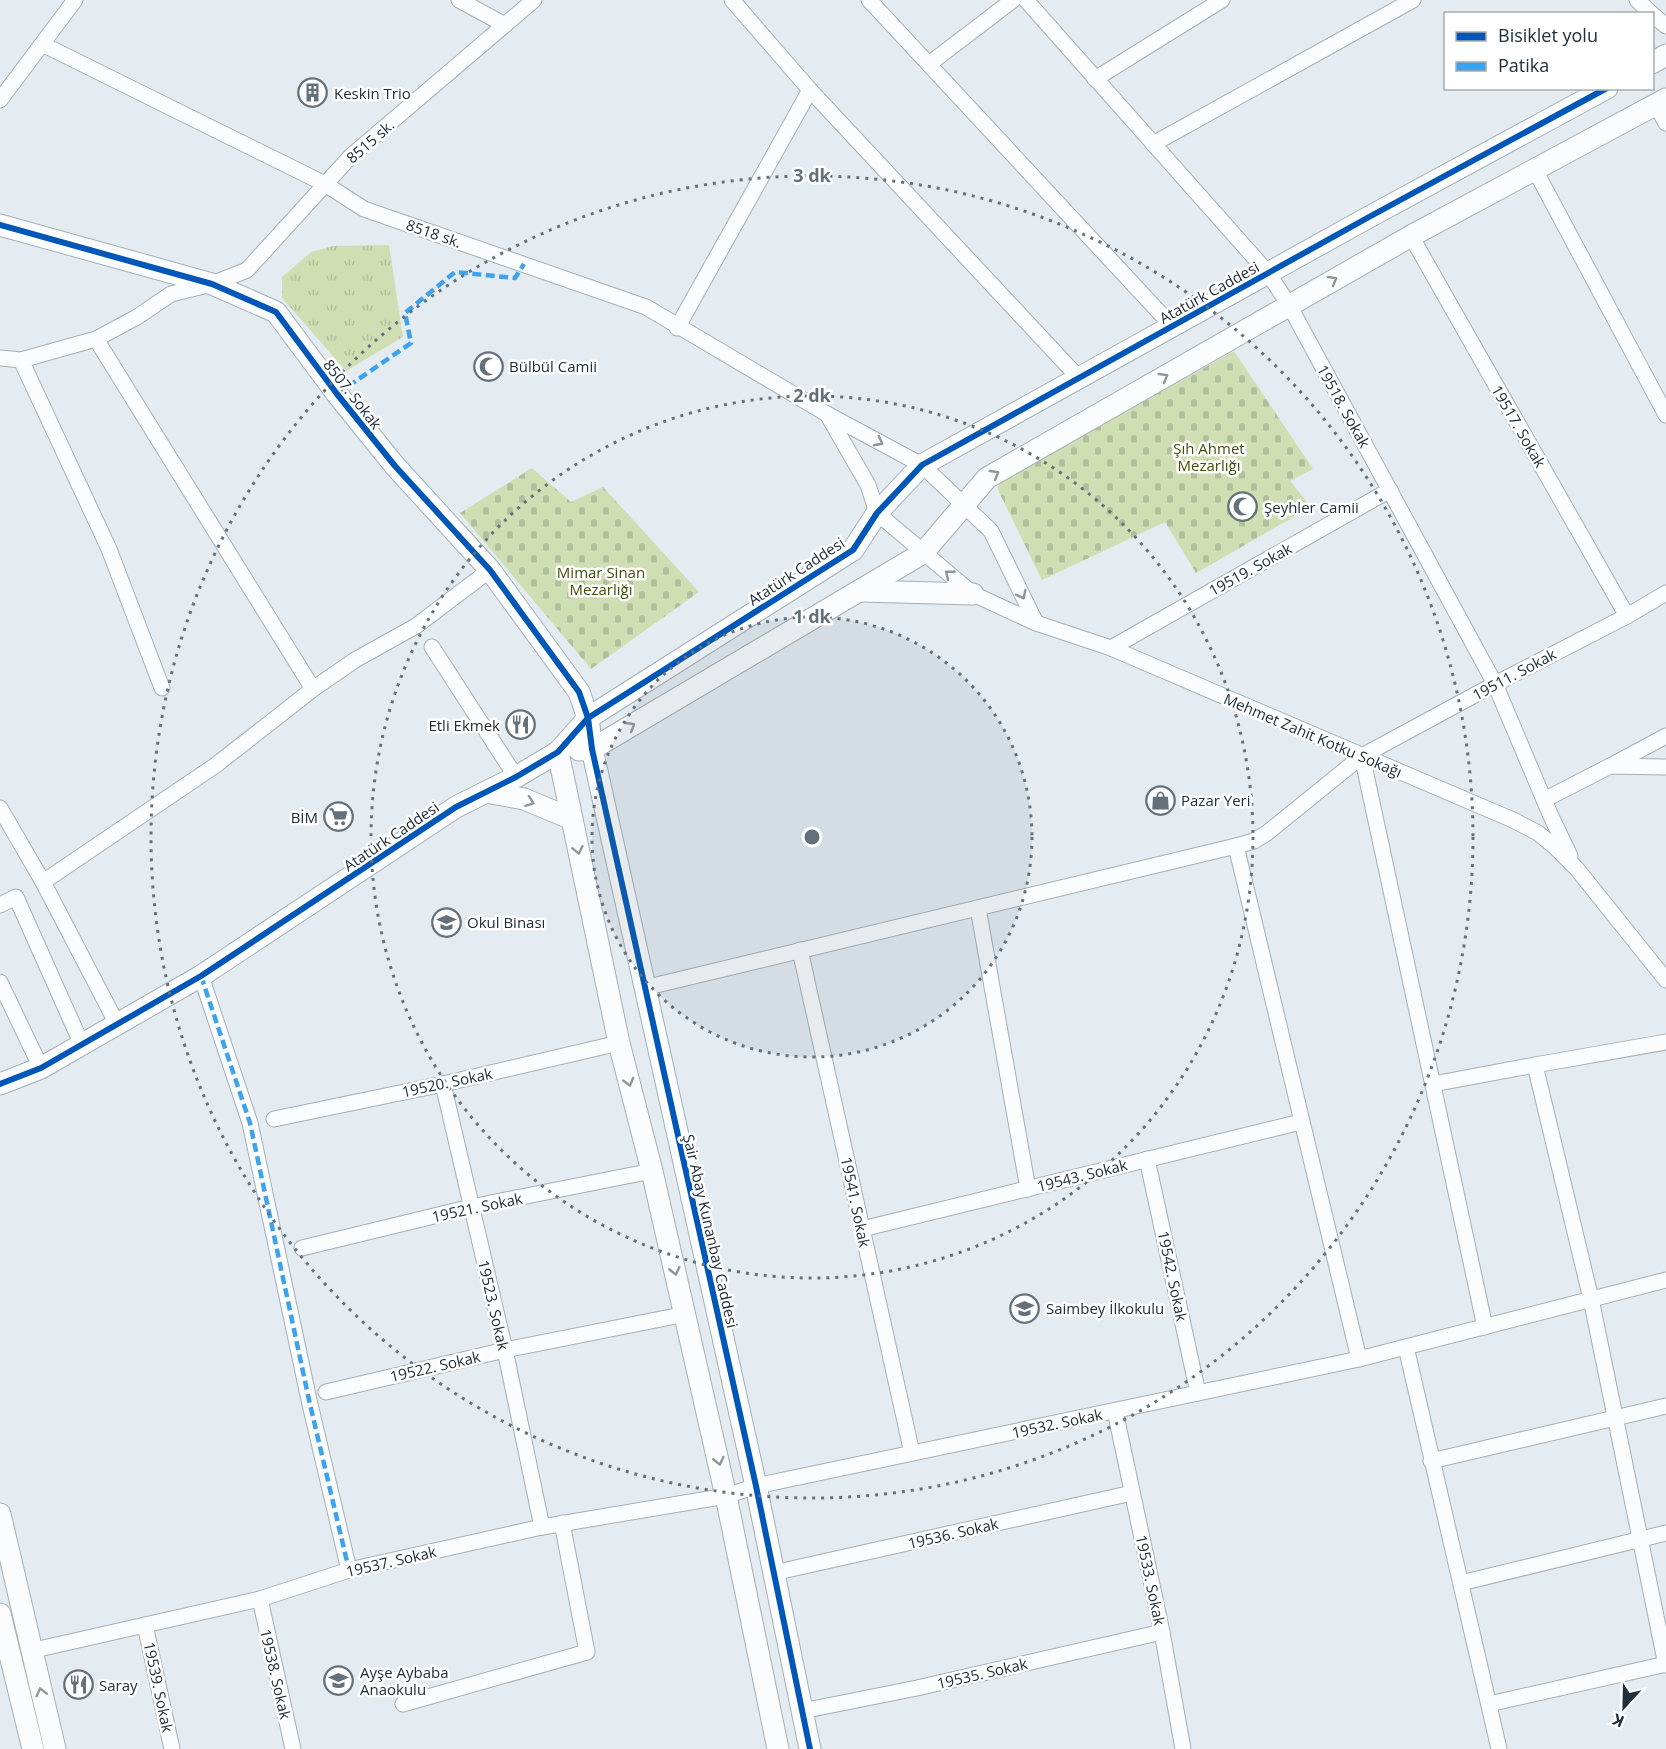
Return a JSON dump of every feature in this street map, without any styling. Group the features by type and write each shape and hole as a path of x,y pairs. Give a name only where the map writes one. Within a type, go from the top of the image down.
{"street":[{"path":"0,100 6,82 42,44 74,0"},
{"path":"459,0 505,26"},
{"name":"8515 sk.","path":"21,360 96,339 137,317 171,294 212,284 247,270 351,156 534,0"},
{"path":"732,0 810,90 1079,378"},
{"path":"869,0 1172,326"},
{"path":"929,64 1013,0"},
{"name":"19518. Sokak","path":"1026,0 1268,273 1289,305 1495,684 1550,814 1577,869"},
{"path":"1095,79 1222,0"},
{"path":"1153,144 1413,0"},
{"path":"1637,0 1650,12"},
{"path":"1654,16 1666,26"},
{"name":"8518 sk.","path":"42,44 325,184 364,209 646,307 677,328 827,414 922,465 991,531 1036,623"},
{"path":"677,328 810,90"},
{"name":"Atatürk Caddesi","path":"0,1084 41,1068 201,976 456,807 516,777 558,752 588,718 853,550 877,513 922,465 1603,90"},
{"name":"Atatürk Caddesi","path":"558,752 592,749 923,553 987,478 1411,236 1536,170 1663,109"},
{"path":"1536,170 1666,415"},
{"name":"8507. Sokak","path":"0,225 212,284 276,312 337,394 395,466 490,570 579,692 588,718"},
{"name":"19517. Sokak","path":"1411,236 1627,616"},
{"path":"96,339 313,689"},
{"path":"0,358 21,360 109,549 162,688"},
{"path":"827,414 868,485 877,513"},
{"name":"19519. Sokak","path":"1111,648 1390,490"},
{"name":"Mehmet Zahit Kotku Sokağı","path":"877,513 973,594 1036,623 1111,648 1538,832 1577,869"},
{"path":"43,882 216,765 313,689 355,660 416,626 490,570"},
{"path":"859,591 973,594"},
{"name":"19511. Sokak","path":"644,988 1254,841 1362,756 1627,616 1666,593"},
{"path":"432,647 516,777"},
{"name":"Şair Abay Kunanbay Caddesi","path":"588,718 592,749 756,1486 810,1749"},
{"path":"1544,800 1666,736"},
{"path":"558,752 619,1043 686,1314 778,1749"},
{"path":"1362,756 1485,1327"},
{"path":"1610,766 1666,767"},
{"path":"486,792 524,799 572,819"},
{"path":"0,808 43,882 117,1024"},
{"path":"1538,832 1550,814"},
{"path":"1236,846 1359,1359"},
{"path":"1577,869 1666,980"},
{"path":"0,905 16,897 82,1045"},
{"path":"978,908 1028,1189"},
{"name":"19541. Sokak","path":"800,950 912,1454"},
{"path":"201,976 250,1123 309,1400 349,1570"},
{"path":"0,982 41,1068 0,1100"},
{"path":"1433,1084 1666,1042"},
{"name":"19520. Sokak","path":"274,1119 443,1084 619,1043"},
{"path":"1489,1704 1666,1664 1591,1299 1535,1065"},
{"name":"19523. Sokak","path":"443,1084 505,1350 542,1527"},
{"name":"19543. Sokak","path":"862,1228 1301,1122"},
{"name":"19542. Sokak","path":"1147,1159 1198,1393"},
{"name":"19521. Sokak","path":"302,1248 471,1207 652,1171"},
{"name":"19532. Sokak","path":"756,1486 1359,1359 1666,1280"},
{"name":"19522. Sokak","path":"326,1392 505,1350 686,1314"},
{"path":"1406,1347 1499,1749"},
{"path":"1431,1461 1666,1406"},
{"name":"19533. Sokak","path":"1115,1411 1162,1632 1184,1749"},
{"name":"19537. Sokak","path":"13,1652 260,1599 349,1570 562,1523 726,1496 756,1486"},
{"name":"19536. Sokak","path":"773,1573 1132,1493"},
{"path":"0,1514 13,1652 33,1749"},
{"path":"403,1704 587,1652 562,1523"},
{"path":"1461,1583 1666,1533"},
{"name":"19538. Sokak","path":"260,1599 293,1749"},
{"path":"0,1614 13,1652 55,1749"},
{"name":"19539. Sokak","path":"145,1625 172,1749"},
{"name":"19535. Sokak","path":"802,1711 928,1686 1162,1632"}],"green space":[{"path":"389,245 403,337 346,371 282,298 282,277 311,252 333,246"},
{"name":"Şıh Ahmet Mezarlığı","path":"1234,351 1313,469 1290,481 1311,507 1196,573 1165,522 1042,580 998,490 1000,482"},
{"name":"Mimar Sinan Mezarlığı","path":"532,468 571,502 603,487 699,592 591,669 460,513"}],"marked path":[{"path":"337,394 411,343 405,313 455,272 515,278 524,264"},
{"path":"201,976 250,1123 309,1400 349,1570"}],"cycle path":[{"path":"0,1084 41,1068 201,976 456,807 516,777 558,752 588,718 853,550 877,513 922,465 1603,90"},
{"path":"0,225 212,284 276,312 337,394 395,466 490,570 579,692 588,718 592,749 756,1486 810,1749"}],"place":[{"name":"Keskin Trio","path":"313,93"},
{"name":"Bülbül Camii","path":"488,366"},
{"name":"Şeyhler Camii","path":"1243,507"},
{"name":"Etli Ekmek","path":"521,725"},
{"name":"Pazar Yeri","path":"1160,800"},
{"name":"BİM","path":"339,817"},
{"name":"Okul Binası","path":"446,922"},
{"name":"Saimbey İlkokulu","path":"1025,1308"},
{"name":"Ayşe Aybaba Anaokulu","path":"339,1681"},
{"name":"Saray","path":"78,1685"}]}
